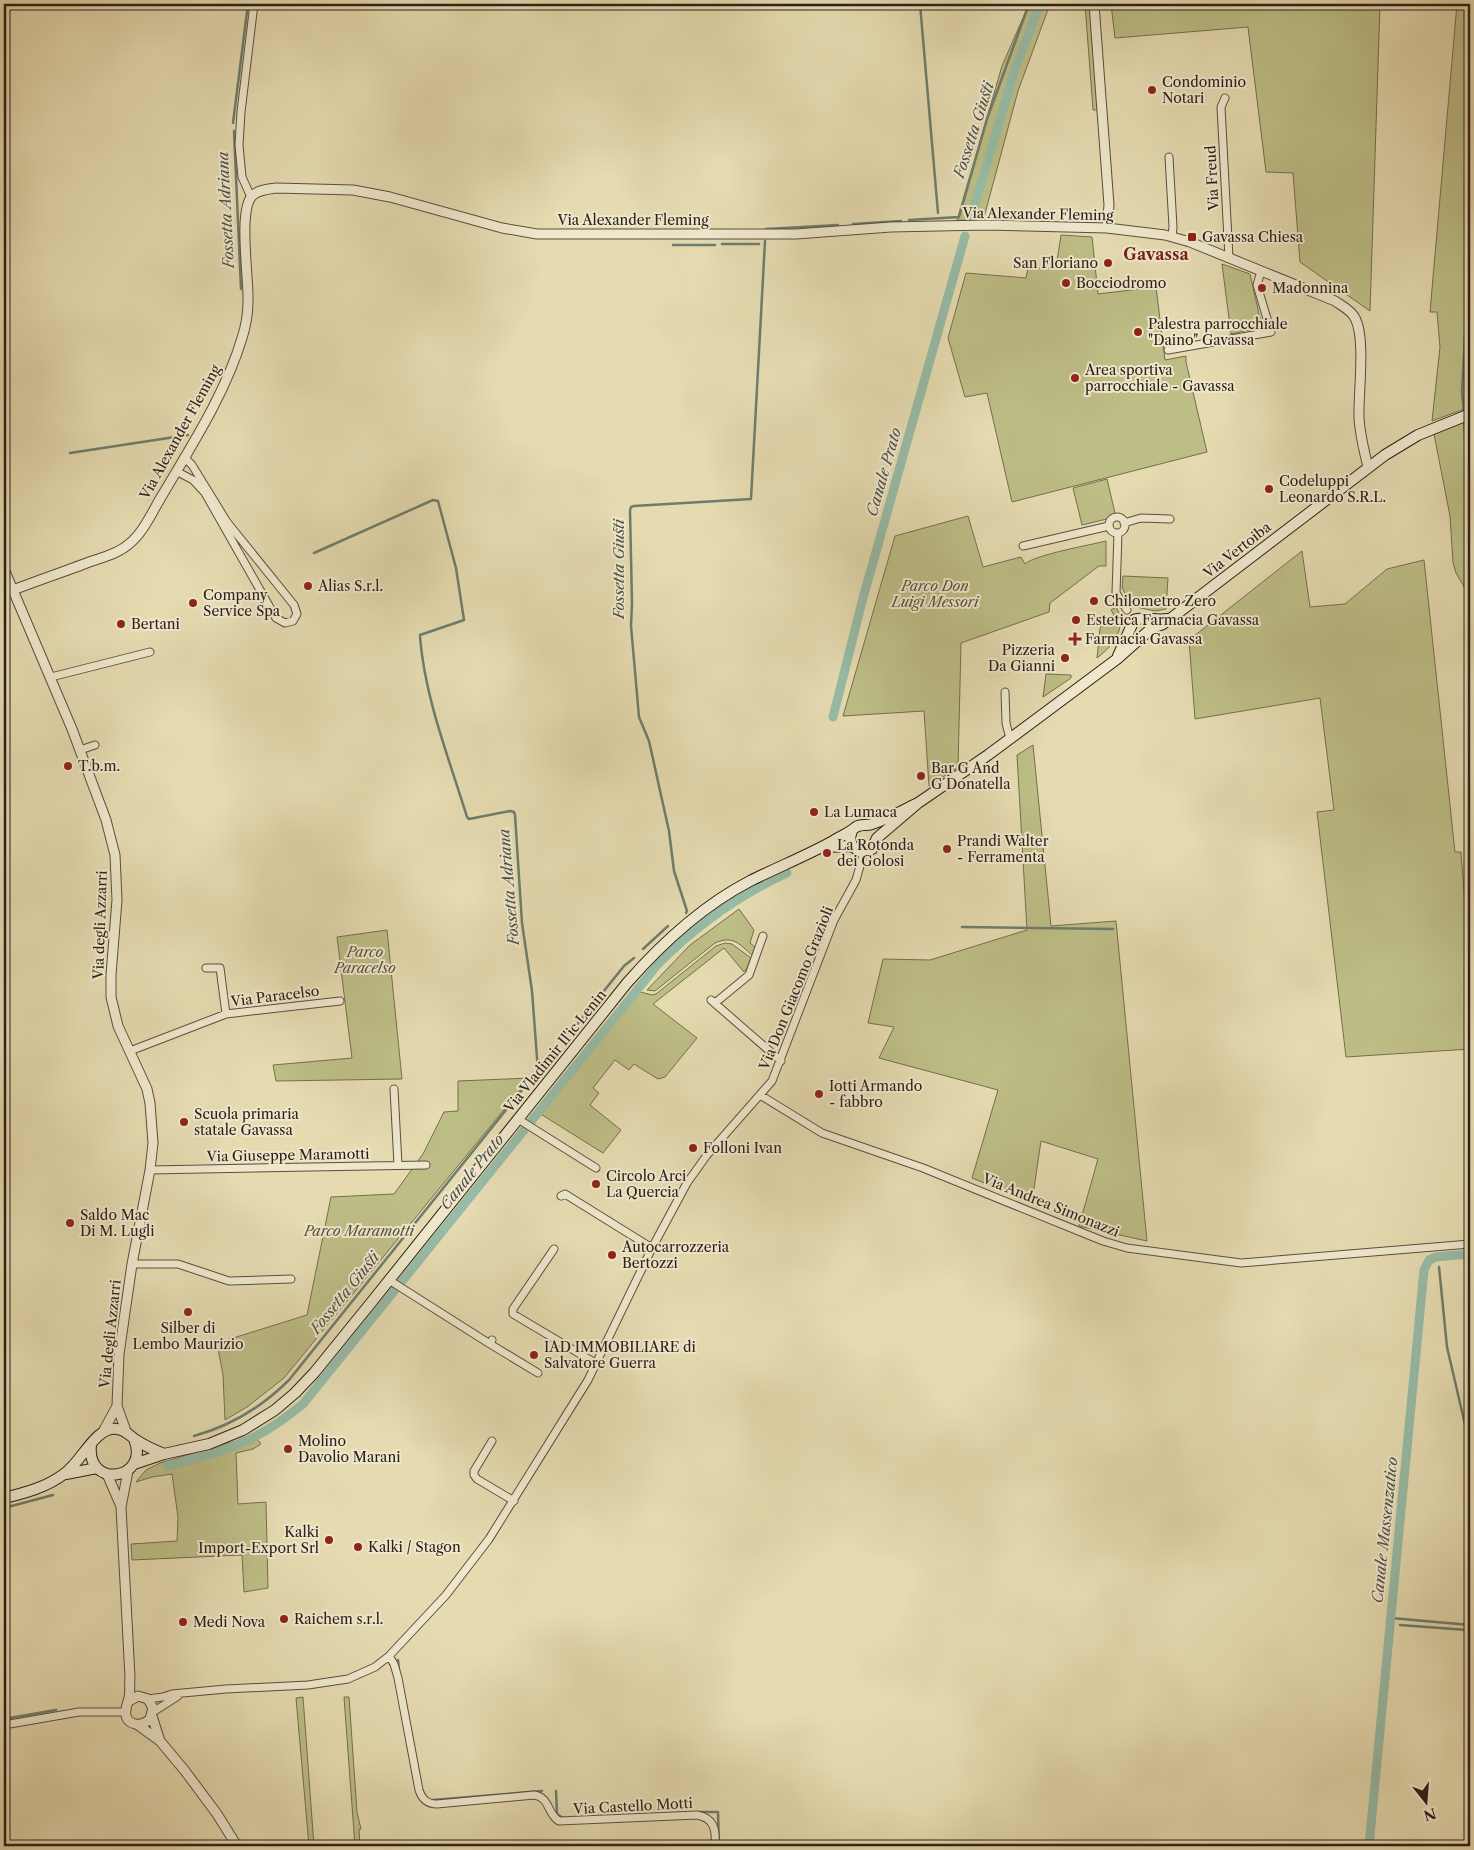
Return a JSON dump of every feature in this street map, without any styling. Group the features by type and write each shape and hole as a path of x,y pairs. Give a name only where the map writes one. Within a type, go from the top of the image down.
{"main road":[{"name":"Via Vertoiba","path":"1117,659 1145,634 1174,616 1368,467 1402,444 1430,429 1470,414"},
{"path":"1136,622 1174,616"},
{"path":"1136,622 1148,624 1145,634 1134,634 1136,622"},
{"path":"852,830 850,838 852,846 864,852 872,849 878,838 918,803 965,772 1117,659 1136,622"},
{"name":"Via Vladimir Il'ic Lenin","path":"107,1474 114,1475 164,1454 209,1444 244,1430 275,1410 314,1373 395,1284 627,984 662,946 694,918 734,890 821,848 860,825 868,825 884,820 918,803"},
{"path":"868,825 875,830 878,838"},
{"name":"Via Vladimir Il'ic Lenin","path":"821,848 852,846"},
{"path":"4,1498 42,1486 65,1474 79,1461 94,1439 104,1430 111,1428 126,1431 134,1439 164,1454"},
{"path":"131,1467 138,1452 134,1439"},
{"path":"91,1445 92,1461 97,1468 107,1474"},
{"path":"65,1474 97,1468"}],"street":[{"path":"251,197 242,177 239,145 241,112 254,4"},
{"path":"1094,4 1109,205 1107,228"},
{"name":"Via Freud","path":"1225,98 1221,107 1229,258"},
{"path":"1169,157 1172,236"},
{"name":"Via Alexander Fleming","path":"13,590 113,554 130,543 143,526 184,457 229,371 245,328 248,302 245,212 251,197 267,189 276,188 353,190 390,197 502,228 537,234 796,234 891,227 962,225 1107,228 1172,236 1335,301 1345,307 1356,319 1360,343 1360,436 1368,467"},
{"path":"1168,350 1271,332 1257,285 1261,271"},
{"path":"176,471 193,480 205,493 276,618 280,622 285,623 293,621 297,614 294,605 227,522 192,464 184,457"},
{"path":"1109,526 1110,521 1114,518 1119,518 1124,523"},
{"path":"1124,523 1141,518 1170,520"},
{"path":"1118,533 1123,530 1124,523"},
{"path":"1109,526 1111,530 1118,533"},
{"path":"1023,546 1109,526"},
{"path":"1118,533 1116,593 1136,622"},
{"name":"Via degli Azzarri","path":"4,569 51,677 108,826 115,855 117,900 111,996 118,1026 146,1089 150,1103 153,1143 150,1170 132,1264 119,1354 116,1406 104,1430"},
{"path":"51,677 150,652"},
{"path":"1005,692 1006,723 1010,739"},
{"path":"80,750 96,745"},
{"name":"Via Don Giacomo Grazioli","path":"145,1698 334,1682 359,1676 375,1667 388,1656 446,1596 463,1575 514,1501 597,1364 652,1248 687,1183 707,1155 772,1081 834,920 856,880 864,852"},
{"path":"763,936 749,975 713,1001 781,1061"},
{"path":"206,968 220,968 226,1014"},
{"name":"Via Paracelso","path":"130,1051 226,1014 340,1001"},
{"path":"394,1089 398,1166"},
{"name":"Via Andrea Simonazzi","path":"760,1095 822,1133 923,1168 1102,1241 1127,1248 1241,1263 1470,1244"},
{"path":"522,1121 596,1168"},
{"name":"Via Giuseppe Maramotti","path":"150,1170 426,1165"},
{"path":"561,1196 565,1194 652,1248"},
{"path":"554,1249 512,1313 514,1316 597,1364"},
{"name":"Via degli Azzarri","path":"132,1264 178,1264 229,1281 290,1279"},
{"path":"395,1284 538,1373"},
{"name":"Via degli Azzarri","path":"116,1406 126,1431"},
{"path":"492,1441 474,1471 474,1476 514,1501"},
{"path":"131,1467 121,1507 130,1677 125,1712 129,1721 138,1725 160,1741 207,1800 237,1846"},
{"path":"107,1474 121,1507"},
{"name":"Via Castello Motti","path":"388,1656 394,1664 398,1678 419,1790 423,1798 429,1803 437,1804 534,1795 545,1800 558,1821 704,1816 712,1822 715,1831 715,1846"},
{"path":"130,1677 153,1707 160,1741"},
{"name":"Via Don Giacomo Grazioli","path":"153,1714 182,1694"},
{"path":"128,1701 135,1697 145,1698"},
{"path":"4,1725 79,1712 125,1712"},
{"path":"138,1725 147,1722 153,1714"}],"green space":[{"path":"1029,4 1050,4 1018,91 983,221 957,220 1002,66"},
{"path":"1085,4 1090,4 1098,110 1093,110"},
{"path":"1111,4 1380,4 1370,311 1300,262 1293,173 1266,172 1248,27 1115,38"},
{"path":"1457,4 1470,4 1470,407 1432,421 1440,347 1437,312 1430,312"},
{"name":"Area sportiva parrocchiale - Gavassa","path":"1061,235 1092,237 1098,294 1156,287 1165,360 1186,356 1207,452 1012,502 987,393 965,397 948,338 966,273 1026,278 1028,268 1056,268"},
{"path":"1222,264 1250,274 1262,327 1231,334"},
{"path":"1470,419 1470,597 1456,573 1453,563 1450,516 1434,434"},
{"path":"1107,479 1115,513 1107,519 1082,525 1073,488"},
{"name":"Parco Don Luigi Messori","path":"968,516 983,567 1021,557 1025,564 1039,557 1106,541 1106,566 1099,566 1050,603 1049,612 961,643 958,767 929,786 924,711 843,716 895,536"},
{"path":"1302,551 1310,607 1345,604 1387,569 1424,560 1455,852 1461,852 1470,972 1470,1049 1346,1057 1317,812 1334,810 1320,698 1195,719 1189,640"},
{"path":"1123,576 1168,578 1166,609 1155,611 1136,607 1129,603 1122,587"},
{"path":"1116,607 1120,622 1117,636 1097,658 1101,625 1114,615 1111,610"},
{"path":"1046,674 1071,675 1071,678 1043,697"},
{"path":"1033,745 1051,926 1116,921 1147,1241 1079,1226 1098,1159 1041,1141 1032,1202 972,1178 998,1090 879,1058 894,1027 868,1023 883,959 930,960 1027,930 1017,755"},
{"path":"739,909 754,930 750,943 755,947 752,955 731,940 715,943 655,991 647,990 690,945"},
{"name":"Parco Paracelso","path":"387,930 402,1079 276,1081 273,1065 352,1058 337,937"},
{"path":"725,943 732,944 751,958 744,972 724,948 653,1004 697,1038 665,1077 658,1079 634,1064 629,1070 615,1060 593,1088 599,1093 590,1105 621,1130 603,1153 539,1113 636,993 633,990 652,995 656,994 716,946"},
{"name":"Parco Maramotti","path":"530,1078 284,1378 247,1407 225,1420 223,1375 217,1343 307,1315 331,1197 394,1194 423,1154 444,1112 458,1111 458,1081"},
{"path":"256,1438 261,1444 253,1449 236,1453 238,1504 266,1502 268,1588 244,1592 242,1555 132,1560 131,1544 177,1541 178,1517 172,1474 136,1482 146,1470 160,1463 227,1443"},
{"path":"303,1697 314,1846 309,1846 296,1698"},
{"path":"344,1697 349,1697 357,1812 361,1829 359,1829 360,1846 355,1846"}],"waterway":[{"name":"Fossetta Adriana","path":"233,123 248,4"},
{"path":"920,4 938,213"},
{"name":"Fossetta Giusti","path":"909,220 959,217 987,119 1029,4"},
{"name":"Canale Prato","path":"970,221 1015,69 1040,4"},
{"name":"Fossetta Adriana","path":"234,131 241,289"},
{"name":"Fossetta Giusti","path":"853,224 901,221"},
{"name":"Fossetta Giusti","path":"766,229 838,225"},
{"name":"Canale Prato","path":"833,717 863,598 965,236"},
{"name":"Fossetta Giusti","path":"686,913 687,911 674,871 669,831 649,741 639,717 631,626 630,511 631,507 634,506 751,499 765,241"},
{"path":"722,244 759,244"},
{"path":"1464,415 1462,391 1470,244"},
{"path":"673,245 715,245"},
{"path":"1464,420 1466,446 1470,458"},
{"path":"70,453 188,435"},
{"name":"Fossetta Adriana","path":"314,553 433,500 438,501 456,568 464,620 420,635"},
{"name":"Fossetta Adriana","path":"420,637 432,706 467,817 469,819 510,811 514,812 515,815 522,923 532,991 538,1071"},
{"name":"Canale Prato","path":"167,1466 232,1447 274,1426 303,1404 658,964 687,937 719,912 752,891 787,873"},
{"name":"Fossetta Giusti","path":"643,949 668,926"},
{"path":"962,927 1113,929"},
{"name":"Fossetta Giusti","path":"571,1032 624,966 634,958"},
{"name":"Fossetta Giusti","path":"530,1080 543,1065"},
{"name":"Fossetta Giusti","path":"194,1436 220,1427 257,1407 289,1380 526,1085"},
{"name":"Canale Massenzatico","path":"1369,1846 1424,1270 1429,1260 1436,1257 1470,1254"},
{"path":"1439,1267 1447,1347 1470,1446"},
{"path":"4,1508 53,1495"},
{"path":"1391,1618 1470,1625"},
{"path":"1400,1625 1470,1629"},
{"path":"398,1660 399,1671"},
{"path":"4,1719 56,1710"},
{"path":"433,1800 542,1791"},
{"path":"556,1791 557,1814 563,1818"},
{"path":"699,1812 718,1812 719,1846"}],"place":[{"name":"Condominio Notari","path":"1152,90"},
{"name":"Gavassa Chiesa","path":"1192,237"},
{"name":"San Floriano","path":"1108,263"},
{"name":"Bocciodromo","path":"1066,283"},
{"name":"Madonnina","path":"1262,288"},
{"name":"Palestra parrocchiale \"Daino\" Gavassa","path":"1138,332"},
{"name":"Area sportiva parrocchiale - Gavassa","path":"1075,378"},
{"name":"Codeluppi Leonardo S.R.L.","path":"1269,489"},
{"name":"Alias S.r.l.","path":"308,586"},
{"name":"Chilometro Zero","path":"1094,601"},
{"name":"Company Service Spa","path":"193,603"},
{"name":"Estetica Farmacia Gavassa","path":"1076,620"},
{"name":"Bertani","path":"121,624"},
{"name":"Farmacia Gavassa","path":"1075,639"},
{"name":"Pizzeria Da Gianni","path":"1065,658"},
{"name":"T.b.m.","path":"68,766"},
{"name":"Bar G And G Donatella","path":"921,776"},
{"name":"La Lumaca","path":"814,812"},
{"name":"Prandi Walter - Ferramenta","path":"947,849"},
{"name":"La Rotonda dei Golosi","path":"827,853"},
{"name":"Iotti Armando - fabbro","path":"819,1094"},
{"name":"Scuola primaria statale Gavassa","path":"184,1122"},
{"name":"Folloni Ivan","path":"693,1148"},
{"name":"Circolo Arci La Quercia","path":"596,1184"},
{"name":"Saldo Mac Di M. Lugli","path":"70,1223"},
{"name":"Autocarrozzeria Bertozzi","path":"612,1255"},
{"name":"Silber di Lembo Maurizio","path":"188,1312"},
{"name":"IAD IMMOBILIARE di Salvatore Guerra","path":"534,1355"},
{"name":"Molino Davolio Marani","path":"288,1449"},
{"name":"Kalki Import-Export Srl","path":"329,1540"},
{"name":"Kalki / Stagon","path":"358,1547"},
{"name":"Raichem s.r.l.","path":"284,1619"},
{"name":"Medi Nova","path":"183,1622"}],"district":[{"name":"Gavassa","path":"1156,254"}]}
